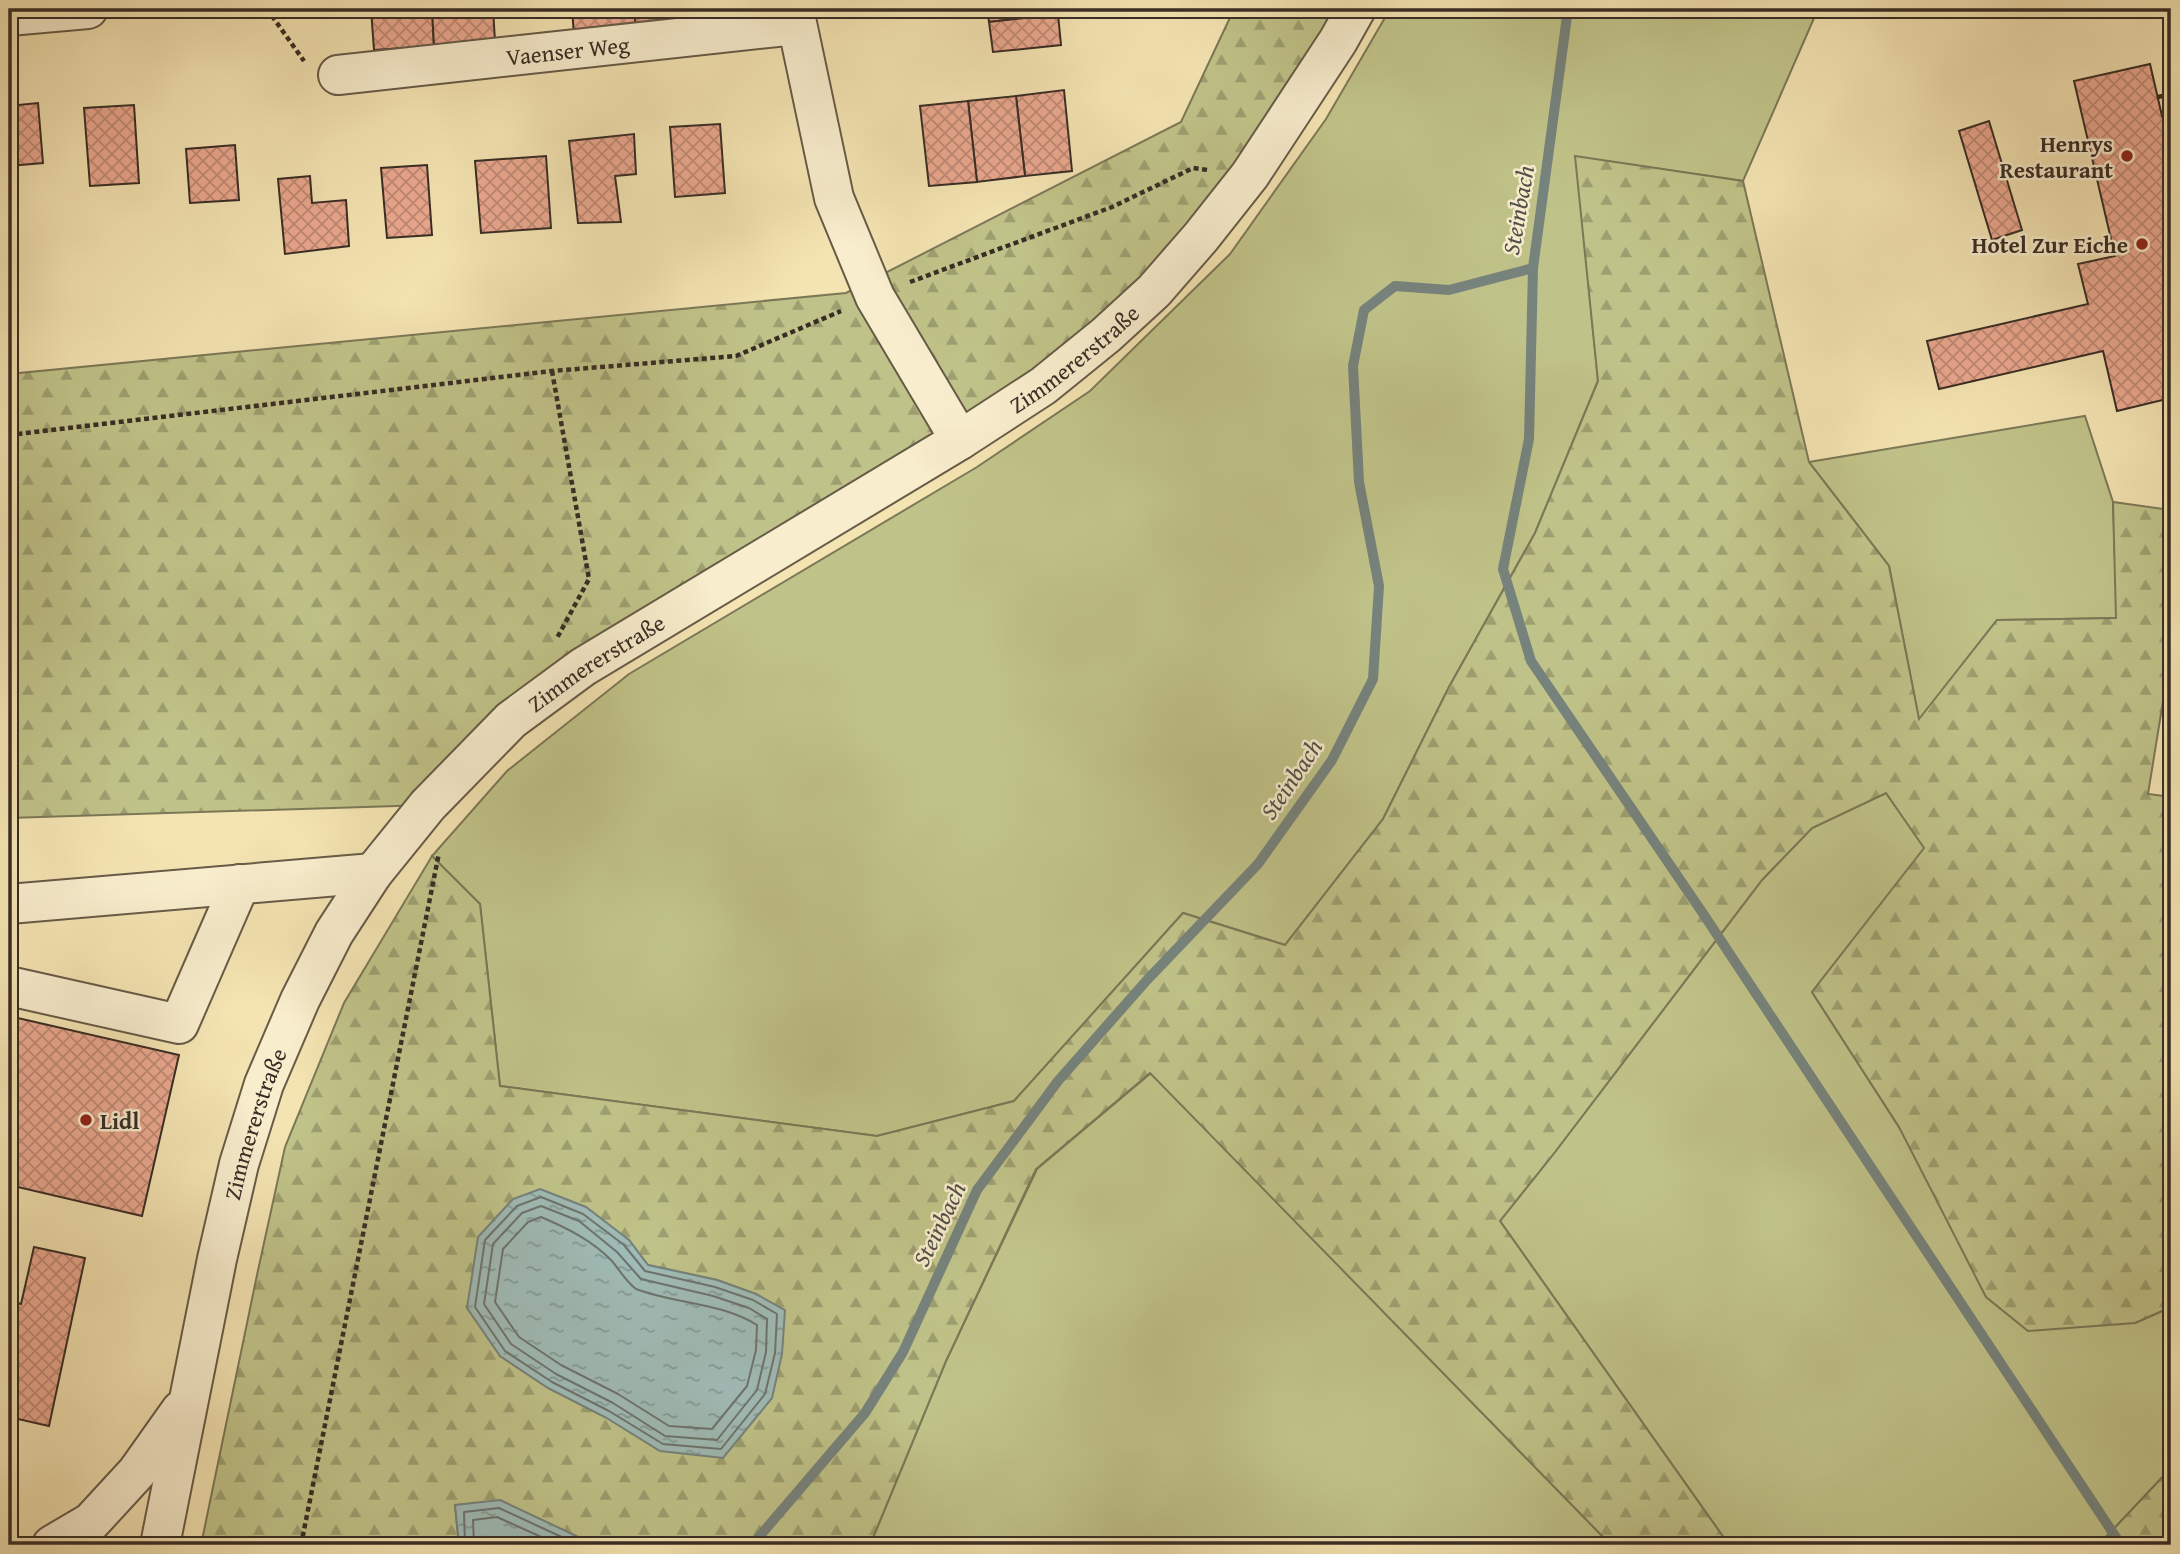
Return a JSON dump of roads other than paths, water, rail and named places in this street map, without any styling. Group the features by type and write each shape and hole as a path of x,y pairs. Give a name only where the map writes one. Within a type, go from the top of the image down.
{"street":[{"path":"9,16 88,9"},
{"name":"Zimmererstraße","path":"160,1545 224,1224 264,1084 300,1000 334,933 373,873 428,805 511,720 583,667 960,440 1043,386 1106,335 1154,291 1250,175 1356,9"},
{"name":"Vaenser Weg","path":"338,75 795,17 834,198 875,297 960,440"},
{"path":"9,904 373,873"},
{"path":"9,986 179,1024 240,884"},
{"path":"52,1545 91,1522 137,1472 190,1397"}],"water":[{"path":"540,1189 586,1207 629,1240 648,1265 717,1280 756,1294 785,1310 782,1354 772,1398 723,1458 660,1451 605,1417 548,1388 500,1356 467,1308 478,1237 513,1199"},
{"path":"500,1500 594,1545 459,1545 455,1505"}],"waterway":[{"path":"1568,9 1533,268 1529,439 1503,569 1531,661 1702,912 2121,1545"},
{"name":"Steinbach","path":"752,1545 865,1413 903,1352 977,1190 1058,1081 1147,980 1258,864 1332,760 1373,679 1379,586 1359,482 1353,366 1364,310 1395,286 1449,290 1533,268"}],"place":[{"name":"Henrys Restaurant","path":"2127,156"},
{"name":"Hotel Zur Eiche","path":"2142,244"},
{"name":"Lidl","path":"86,1120"}]}
